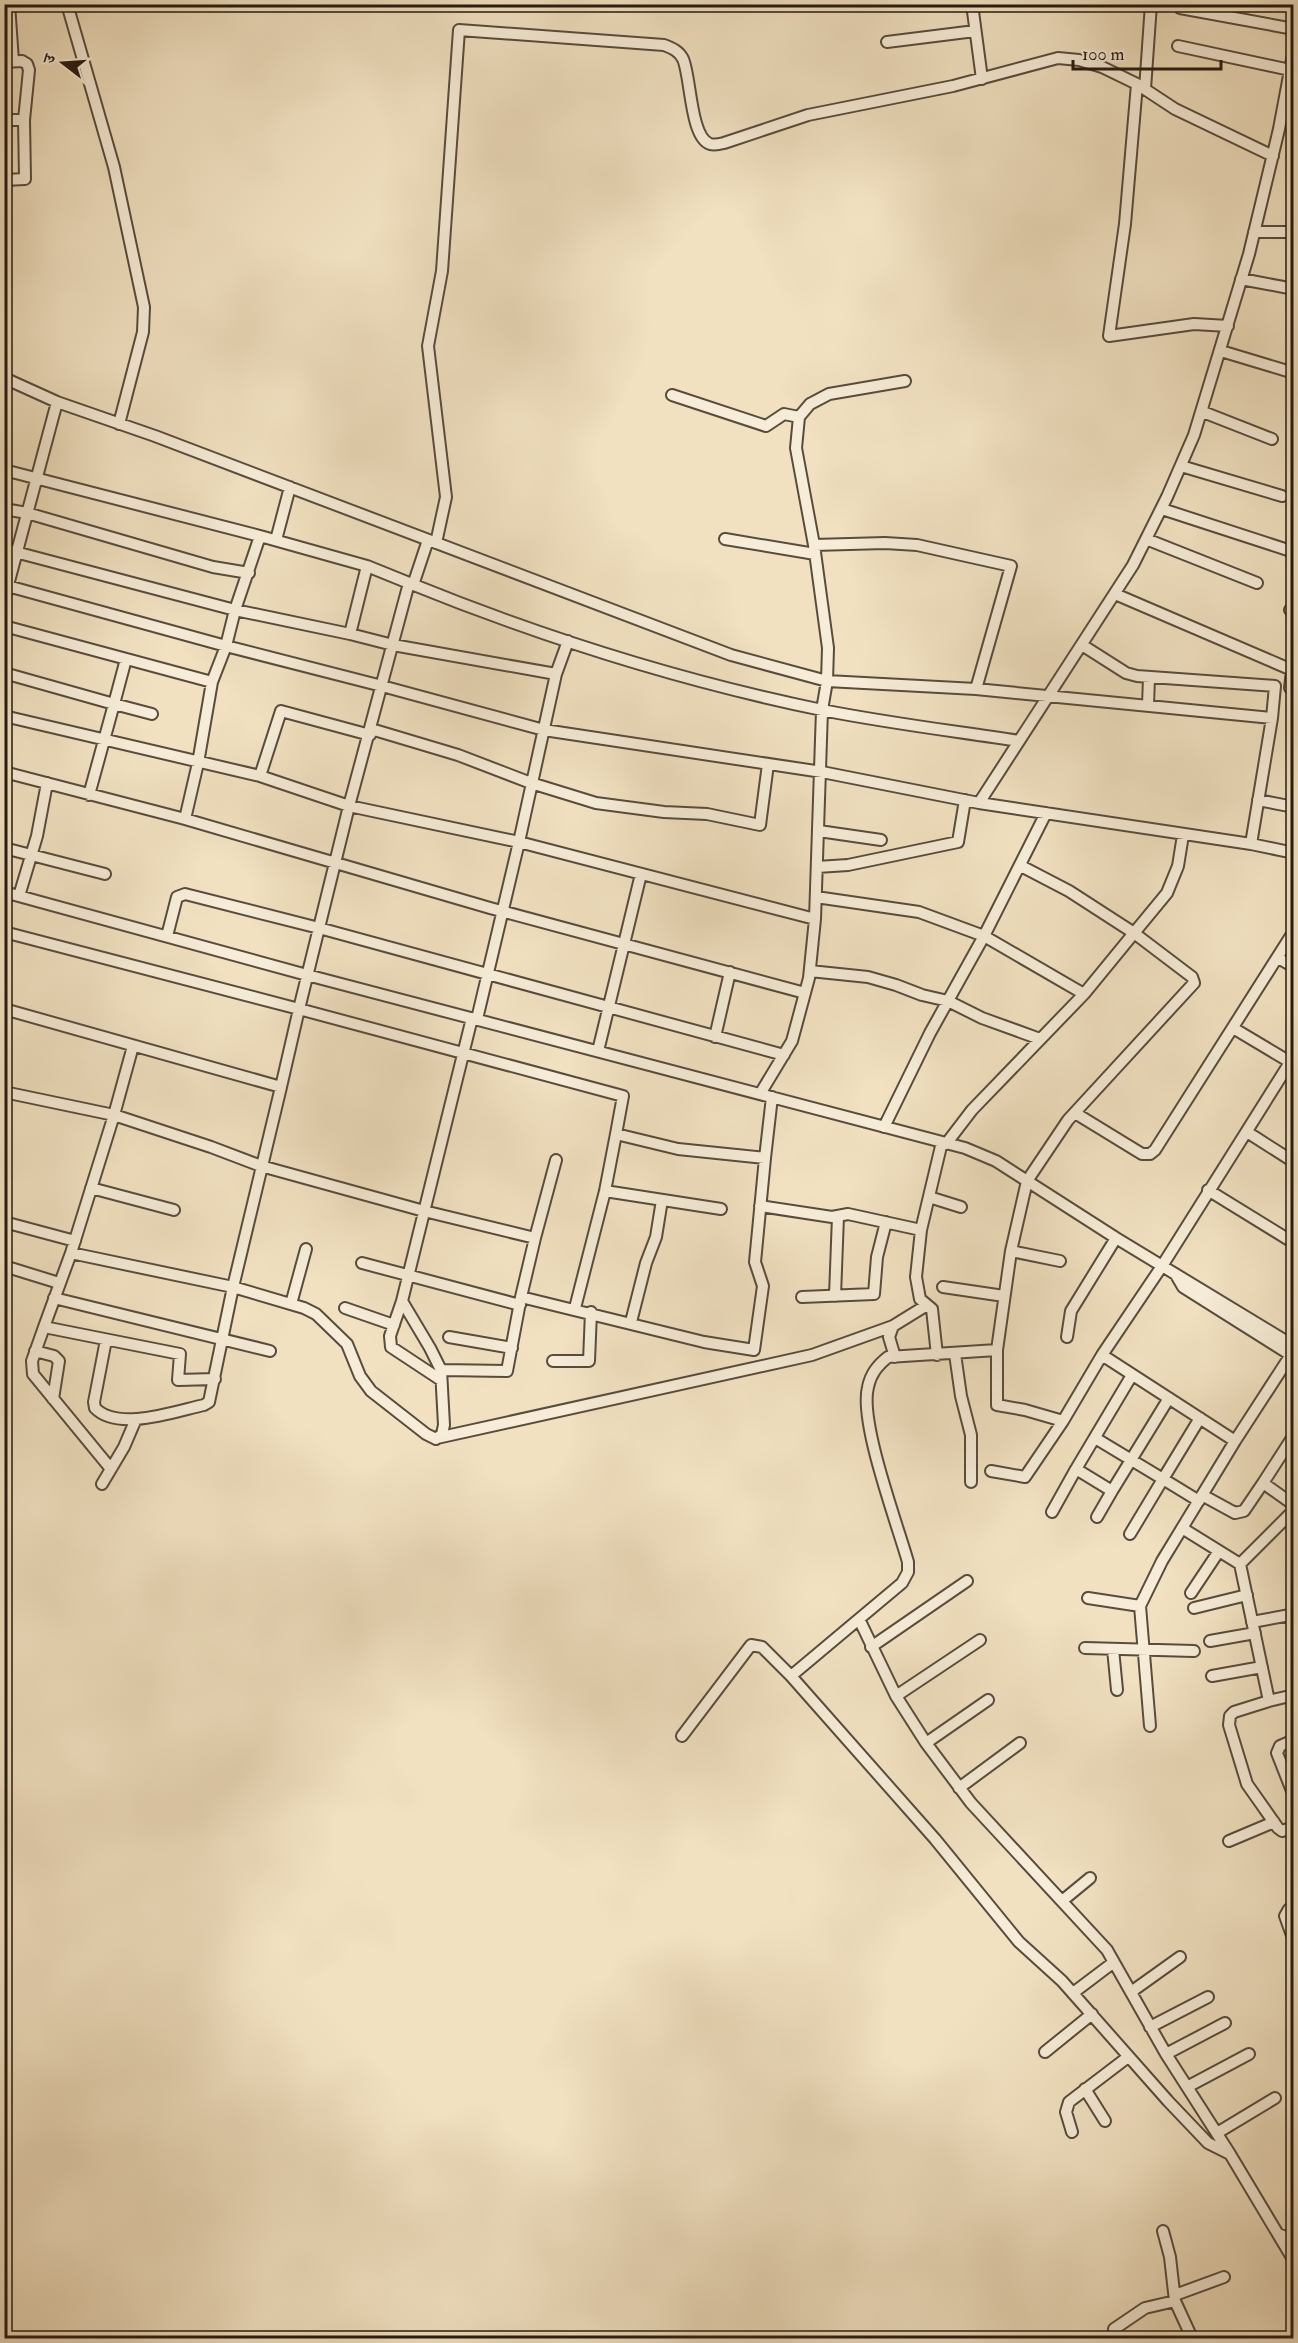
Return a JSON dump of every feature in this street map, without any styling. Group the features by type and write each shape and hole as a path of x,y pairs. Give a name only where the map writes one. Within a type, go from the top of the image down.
{"street":[{"path":"4,180 25,178 24,120 29,69 22,61 9,62 9,4"},
{"path":"67,4 114,167 144,307 143,332 119,424"},
{"path":"972,4 982,79"},
{"path":"1151,4 1125,224 1109,336 1194,324 1228,326"},
{"path":"1180,8 1293,29"},
{"path":"106,1340 94,1402 95,1408 106,1415 136,1419 204,1405 212,1395 233,1287 261,1166 349,806 411,584 432,541 446,497 428,346 442,272 459,30 664,45 675,49 683,60 702,140 712,145 808,115 982,79 1058,58 1079,60 1102,67 1141,87 1175,109 1273,156"},
{"path":"887,42 975,31"},
{"path":"1178,46 1290,70"},
{"path":"980,803 1133,565 1181,466 1203,412 1254,232 1273,156 1293,49"},
{"path":"4,120 24,120"},
{"path":"1254,232 1293,232"},
{"path":"1241,279 1293,289"},
{"path":"1221,351 1293,373"},
{"path":"4,378 57,402 290,487 731,655 827,681 1049,695 1272,718"},
{"path":"760,1094 792,1041 810,971 815,919 822,772 822,710 827,681 828,648 815,550 797,454 799,417 810,404 829,394 905,381"},
{"path":"672,395 766,426 784,414 799,417"},
{"path":"4,600 6,585 17,553 57,402"},
{"path":"1203,412 1272,440"},
{"path":"1181,466 1282,496"},
{"path":"4,470 276,540 367,566 568,641 670,674 822,710 1019,741"},
{"path":"276,540 290,487"},
{"path":"4,509 27,513 213,567 249,573"},
{"path":"1162,509 1293,552"},
{"path":"184,819 198,763 212,682 226,646 235,610 260,536"},
{"path":"725,539 815,550 885,543 917,545 1011,566 976,689"},
{"path":"1146,539 1257,583"},
{"path":"4,549 235,610 393,645 556,674"},
{"path":"350,634 367,566"},
{"path":"6,585 544,730 822,772 980,803 1251,844 1293,853"},
{"path":"1082,645 1126,673 1149,678 1292,688 1293,667 1115,594"},
{"path":"4,626 212,682"},
{"path":"556,1160 520,1301 507,1371 441,1375 391,1347 390,1341 402,1301 462,1052 488,975 556,674 568,641"},
{"path":"89,795 126,659"},
{"path":"4,673 152,714"},
{"path":"1148,705 1149,678"},
{"path":"1251,844 1272,718 1275,686"},
{"path":"260,776 281,711 458,755 531,783 596,803 664,812 706,814 760,825 768,764"},
{"path":"4,716 260,776 349,806 519,842 815,919"},
{"path":"4,772 184,819 503,912 805,993"},
{"path":"19,896 47,783"},
{"path":"817,867 848,865 958,842 965,800"},
{"path":"1258,800 1293,807"},
{"path":"884,1127 948,1001 1021,866 1046,813"},
{"path":"819,831 881,840"},
{"path":"937,1355 932,1309 920,1299 916,1277 921,1230 944,1143 972,1110 1084,994 1167,893 1178,866 1183,835"},
{"path":"4,848 105,874"},
{"path":"1021,866 1069,891 1134,933 1192,977 1194,983 1075,1113 1027,1181 1011,1251 1004,1296 997,1350 997,1405 1063,1421"},
{"path":"598,1051 641,874"},
{"path":"4,892 307,975 965,1148 996,1161 1116,1238 1188,1280 1293,1352 1235,1441 1144,1594 1140,1606 1150,1726"},
{"path":"167,936 177,897 181,894 319,928 784,1055"},
{"path":"816,897 919,912 984,936 1084,994"},
{"path":"1075,1113 1142,1154 1150,1154 1155,1150 1293,931"},
{"path":"4,933 623,1096 605,1191 574,1308"},
{"path":"1278,958 1293,967"},
{"path":"810,971 868,977 896,984 922,995 948,1001 982,1017 1040,1039"},
{"path":"715,1037 730,972"},
{"path":"4,1009 281,1087"},
{"path":"991,1471 1026,1477 1292,1059 1233,1028"},
{"path":"111,1469 33,1374 31,1367 75,1241 133,1046"},
{"path":"4,1092 114,1115 261,1166 424,1211 535,1238"},
{"path":"362,1263 407,1276 520,1301 574,1308 704,1342 754,1350 763,1286 755,1262 772,1097"},
{"path":"1246,1132 1293,1162"},
{"path":"616,1134 678,1149 765,1158"},
{"path":"91,1188 174,1210"},
{"path":"1208,1190 1293,1243"},
{"path":"605,1191 721,1209"},
{"path":"929,1197 961,1207"},
{"path":"630,1322 646,1263 656,1237 662,1200"},
{"path":"760,1206 832,1217 848,1214 921,1230"},
{"path":"835,1296 837,1216"},
{"path":"4,1222 75,1241"},
{"path":"802,1297 874,1294 877,1257 886,1222"},
{"path":"1067,1337 1071,1311 1116,1238"},
{"path":"291,1304 306,1249"},
{"path":"1011,1251 1060,1261"},
{"path":"71,1253 233,1287 316,1314 347,1344 360,1376 371,1391 426,1434 436,1438 812,1355 893,1326 927,1305"},
{"path":"4,1266 59,1283"},
{"path":"943,1287 1004,1296"},
{"path":"54,1298 270,1351"},
{"path":"402,1301 430,1348 441,1375 444,1425 442,1434 436,1438"},
{"path":"345,1308 394,1325"},
{"path":"553,1361 589,1361 591,1312"},
{"path":"893,1326 890,1337 895,1357"},
{"path":"44,1327 180,1354 178,1380 215,1379"},
{"path":"449,1338 512,1348"},
{"path":"791,1676 902,1583 909,1572 873,1445 867,1389 878,1365 888,1357 997,1350"},
{"path":"36,1351 54,1356 59,1361 53,1399"},
{"path":"955,1354 961,1396 971,1435 971,1482"},
{"path":"1102,1356 1235,1441"},
{"path":"1052,1512 1132,1375"},
{"path":"1097,1517 1169,1398"},
{"path":"1130,1534 1200,1418"},
{"path":"102,1484 124,1447 136,1419"},
{"path":"1095,1438 1163,1479 1240,1514 1263,1483 1293,1435"},
{"path":"1076,1469 1112,1491"},
{"path":"1263,1483 1293,1505"},
{"path":"1240,1564 1293,1510"},
{"path":"1182,1528 1240,1564 1269,1701"},
{"path":"1191,1593 1219,1551"},
{"path":"871,1647 967,1581"},
{"path":"1194,1608 1247,1595"},
{"path":"1088,1598 1140,1606"},
{"path":"1252,1622 1290,1616 1293,1627"},
{"path":"859,1619 896,1696 926,1743 970,1803 1107,1950 1166,2054 1230,2154 1293,2261"},
{"path":"1210,1641 1255,1633"},
{"path":"896,1696 980,1640"},
{"path":"682,1736 751,1645 762,1647 791,1676 934,1839 1020,1942 1073,1993 1128,2057 1208,2143 1230,2154"},
{"path":"1085,1648 1194,1651"},
{"path":"1113,1649 1118,1690"},
{"path":"1212,1676 1262,1667"},
{"path":"1293,1695 1234,1712 1230,1716 1228,1725 1248,1784 1282,1831 1293,1827"},
{"path":"926,1743 988,1700"},
{"path":"1293,1740 1281,1746 1276,1753 1293,1796"},
{"path":"960,1788 1020,1743"},
{"path":"1229,1840 1274,1822"},
{"path":"1062,1901 1090,1878"},
{"path":"1293,1908 1286,1912 1285,1920 1293,1941"},
{"path":"1131,1992 1180,1957"},
{"path":"1073,1993 1114,1962"},
{"path":"1150,2027 1208,1997"},
{"path":"1046,2052 1092,2014"},
{"path":"1166,2054 1225,2023"},
{"path":"1187,2086 1249,2054"},
{"path":"1071,2132 1067,2107 1073,2098 1128,2057"},
{"path":"1085,2089 1105,2121"},
{"path":"1217,2133 1275,2097"},
{"path":"1163,2231 1170,2257 1175,2298 1192,2338"},
{"path":"1278,2234 1293,2240"},
{"path":"1114,2329 1145,2308 1224,2277"}]}
